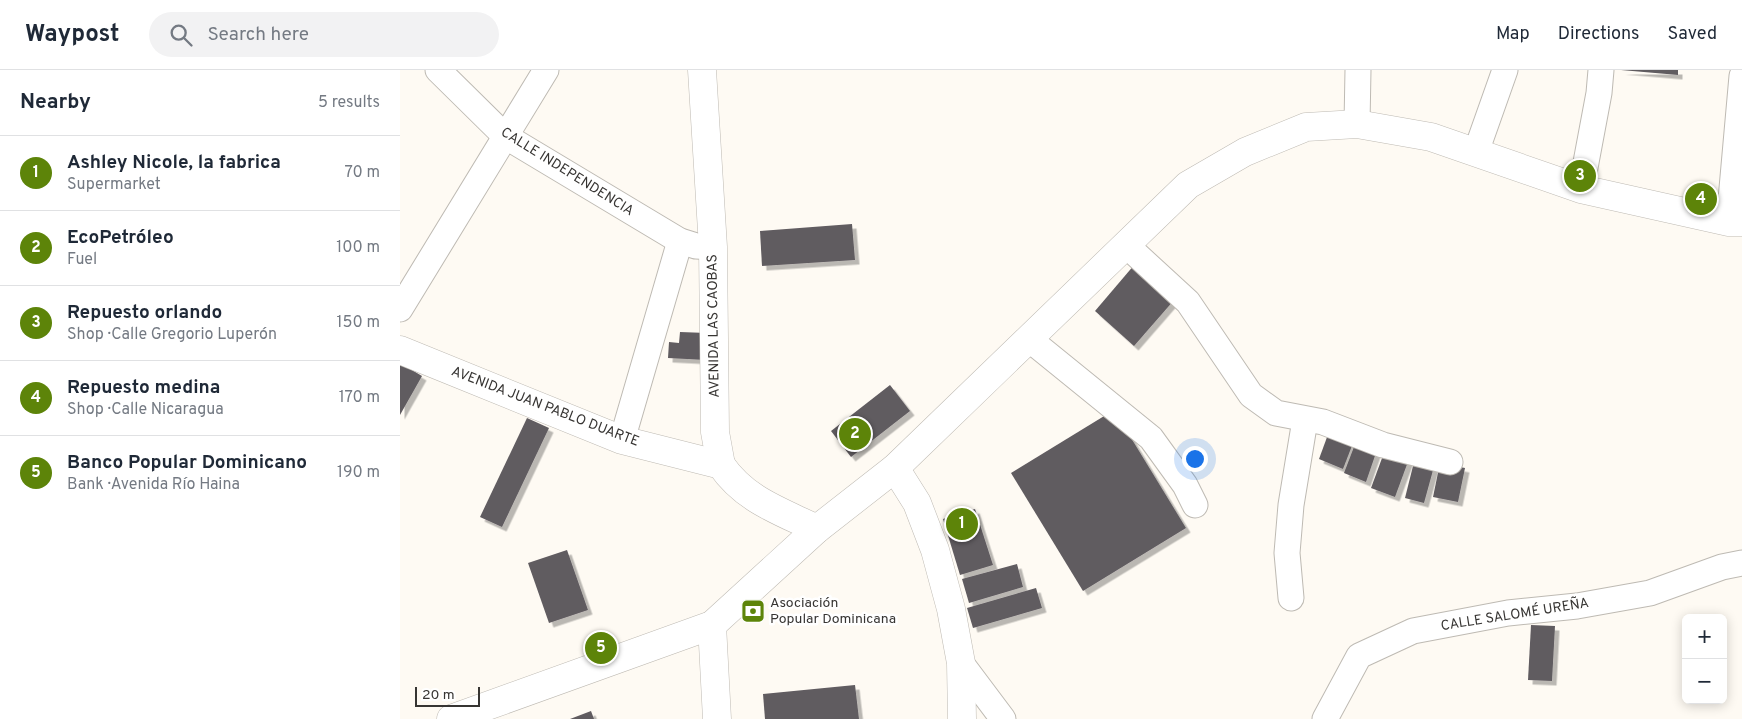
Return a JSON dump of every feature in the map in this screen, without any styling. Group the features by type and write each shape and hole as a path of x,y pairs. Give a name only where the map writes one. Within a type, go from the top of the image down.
{"main road":[{"name":"AVENIDA LAS CAOBAS","path":"702,70 713,247 716,432 721,465 734,483 758,501 817,529"},
{"path":"451,719 712,625 817,529 895,468 1188,185 1245,152 1306,127 1357,124 1431,136 1581,189 1735,222"},
{"name":"AVENIDA JUAN PABLO DUARTE","path":"400,350 622,440 721,465"},
{"path":"895,468 917,503 935,550 951,609 961,663 962,719"},
{"path":"712,625 716,719"}],"street":[{"name":"CALLE INDEPENDENCIA","path":"438,70 505,136 680,241 696,246 713,247"},
{"path":"400,309 546,70"},
{"path":"1357,124 1358,70"},
{"path":"1476,152 1505,70"},
{"path":"1581,189 1599,93 1601,70"},
{"path":"1735,222 1742,76"},
{"path":"622,440 680,241"},
{"path":"1126,245 1188,302 1251,395 1276,412 1305,420 1323,422 1384,445 1450,462"},
{"path":"1029,338 1151,438 1185,485 1195,505"},
{"path":"1291,598 1287,553 1291,506 1305,420"},
{"name":"CALLE SALOMÉ UREÑA","path":"1324,719 1359,656 1413,631 1508,613 1577,606 1650,593 1722,567 1742,563"},
{"path":"961,663 1003,719"}],"building":[{"path":"1621,70 1678,70 1678,75"},
{"path":"852,224 855,260 762,266 760,231"},
{"path":"1135,264 1175,299 1134,346 1095,311"},
{"path":"680,332 707,333 706,360 668,358 669,342 679,343"},
{"path":"400,363 422,376 400,415"},
{"path":"890,385 910,411 851,457 831,431"},
{"path":"1114,410 1186,528 1083,591 1011,473"},
{"path":"527,418 549,428 502,527 480,517"},
{"path":"1330,429 1355,438 1343,469 1319,459"},
{"path":"1357,439 1378,447 1366,482 1344,473"},
{"path":"1385,450 1409,459 1395,497 1371,488"},
{"path":"1415,458 1435,463 1424,503 1405,498"},
{"path":"1440,463 1465,468 1458,502 1433,497"},
{"path":"975,509 993,565 960,575 943,519"},
{"path":"567,550 588,610 549,623 528,563"},
{"path":"1017,564 1023,587 969,603 962,579"},
{"path":"1036,588 1042,608 973,628 967,608"},
{"path":"1531,625 1555,626 1552,681 1528,680"},
{"path":"855,685 859,719 765,719 763,694"},
{"path":"591,711 594,719 570,719"}],"place":[{"name":"Repuesto orlando","path":"1580,176"},
{"name":"Repuesto medina","path":"1701,199"},
{"name":"EcoPetróleo","path":"855,434"},
{"name":"Ashley Nicole, la fabrica","path":"962,524"},
{"name":"Asociación Popular Dominicana","path":"753,611"},
{"name":"Banco Popular Dominicano","path":"601,648"}]}
